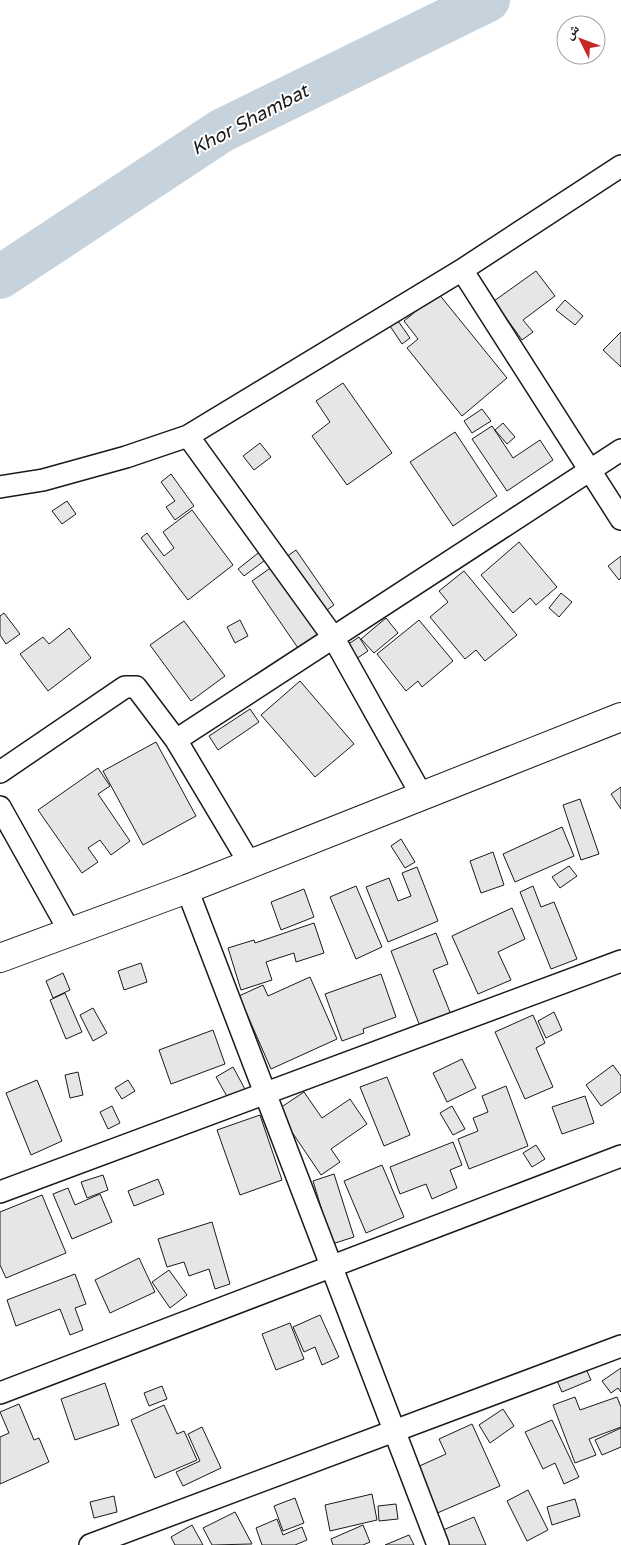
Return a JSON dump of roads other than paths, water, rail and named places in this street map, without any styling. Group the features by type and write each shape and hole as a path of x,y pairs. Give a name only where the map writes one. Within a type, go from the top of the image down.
{"street":[{"path":"0,487 43,480 126,457 188,436 462,270 621,166"},
{"path":"462,270 621,519"},
{"path":"188,436 333,637 422,796"},
{"path":"176,740 621,450"},
{"path":"0,772 126,687 136,688 145,697 176,740 250,864"},
{"path":"0,958 187,889 621,718"},
{"path":"0,807 70,932"},
{"path":"187,889 438,1545"},
{"path":"0,1192 621,962"},
{"path":"0,1393 621,1156"},
{"path":"90,1545 621,1346"}],"waterway":[{"name":"Khor Shambat","path":"0,277 221,131 488,0"}]}
